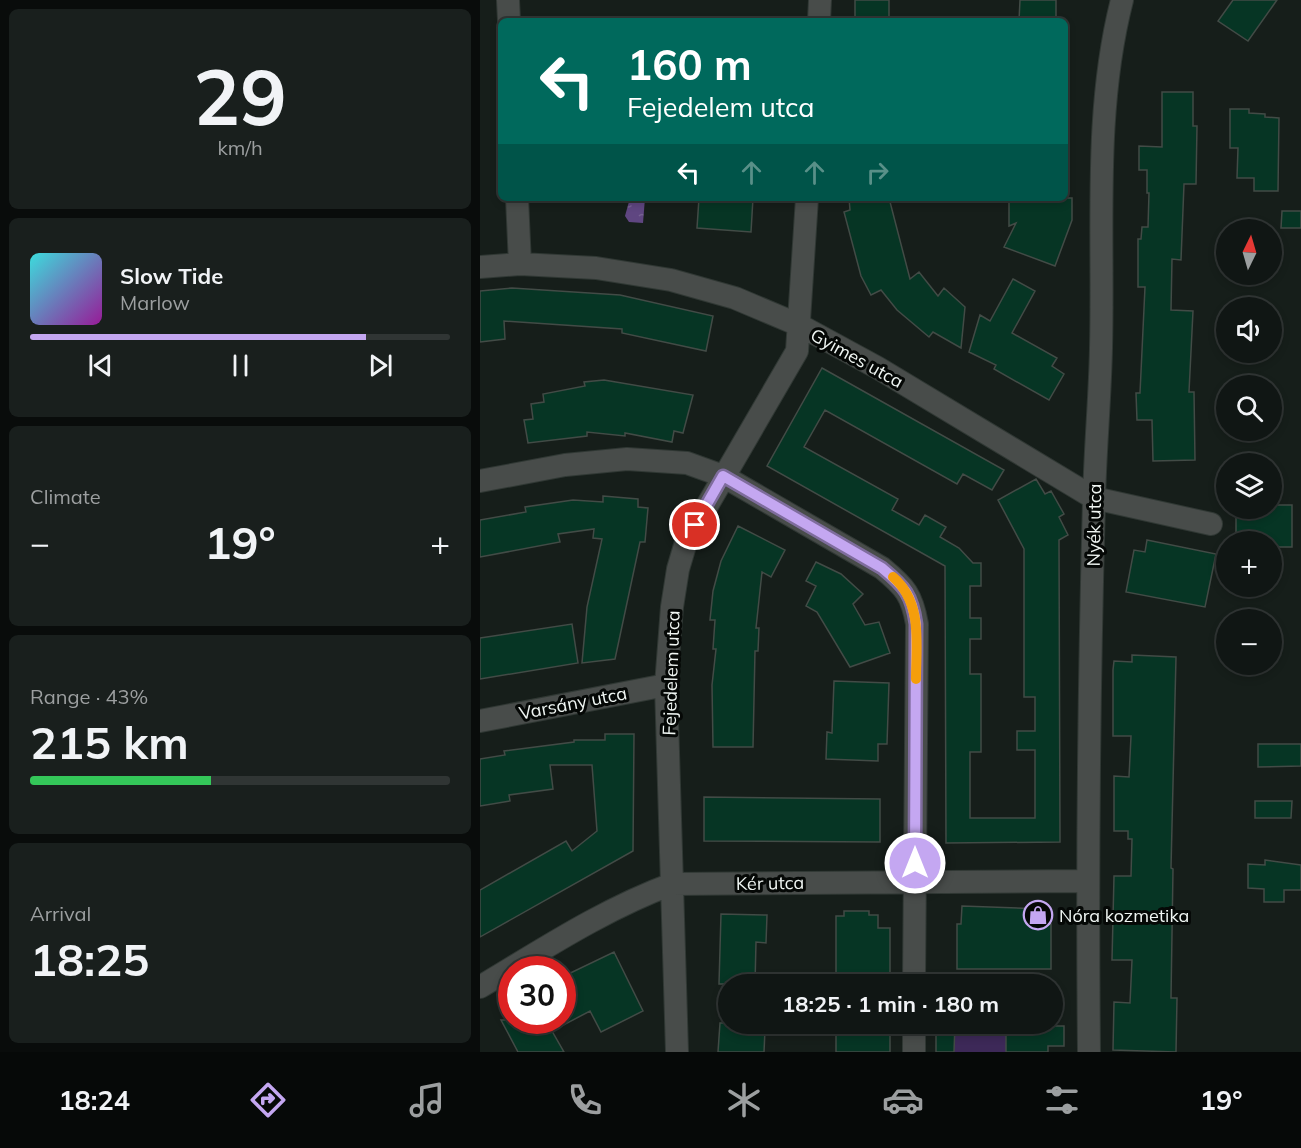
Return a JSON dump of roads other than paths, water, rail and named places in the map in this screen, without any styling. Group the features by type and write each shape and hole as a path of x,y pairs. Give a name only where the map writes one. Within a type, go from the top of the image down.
{"street":[{"path":"508,0 509,18"},
{"path":"819,18 820,0"},
{"name":"Nyék utca","path":"1089,1052 1087,880 1094,498 1101,347 1101,179 1112,39 1122,0"},
{"path":"517,201 520,264"},
{"name":"Fejedelem utca","path":"677,1052 666,685 678,569 686,542 797,351 807,201"},
{"name":"Gyimes utca","path":"480,267 520,264 596,268 671,280 735,298 799,325 878,368 1094,498 1211,524"},
{"path":"480,481 565,465 627,459 687,463 723,476 882,568 903,585 913,602 916,624 914,974"},
{"name":"Varsány utca","path":"480,721 666,685"},
{"name":"Kér utca","path":"480,987 608,912 639,896 672,884 1087,880"},
{"path":"914,1034 914,1052"}],"water":[{"path":"629,201 645,201 643,223 629,222 625,216"}],"place":[{"name":"Nóra kozmetika","path":"1038,915"}]}
